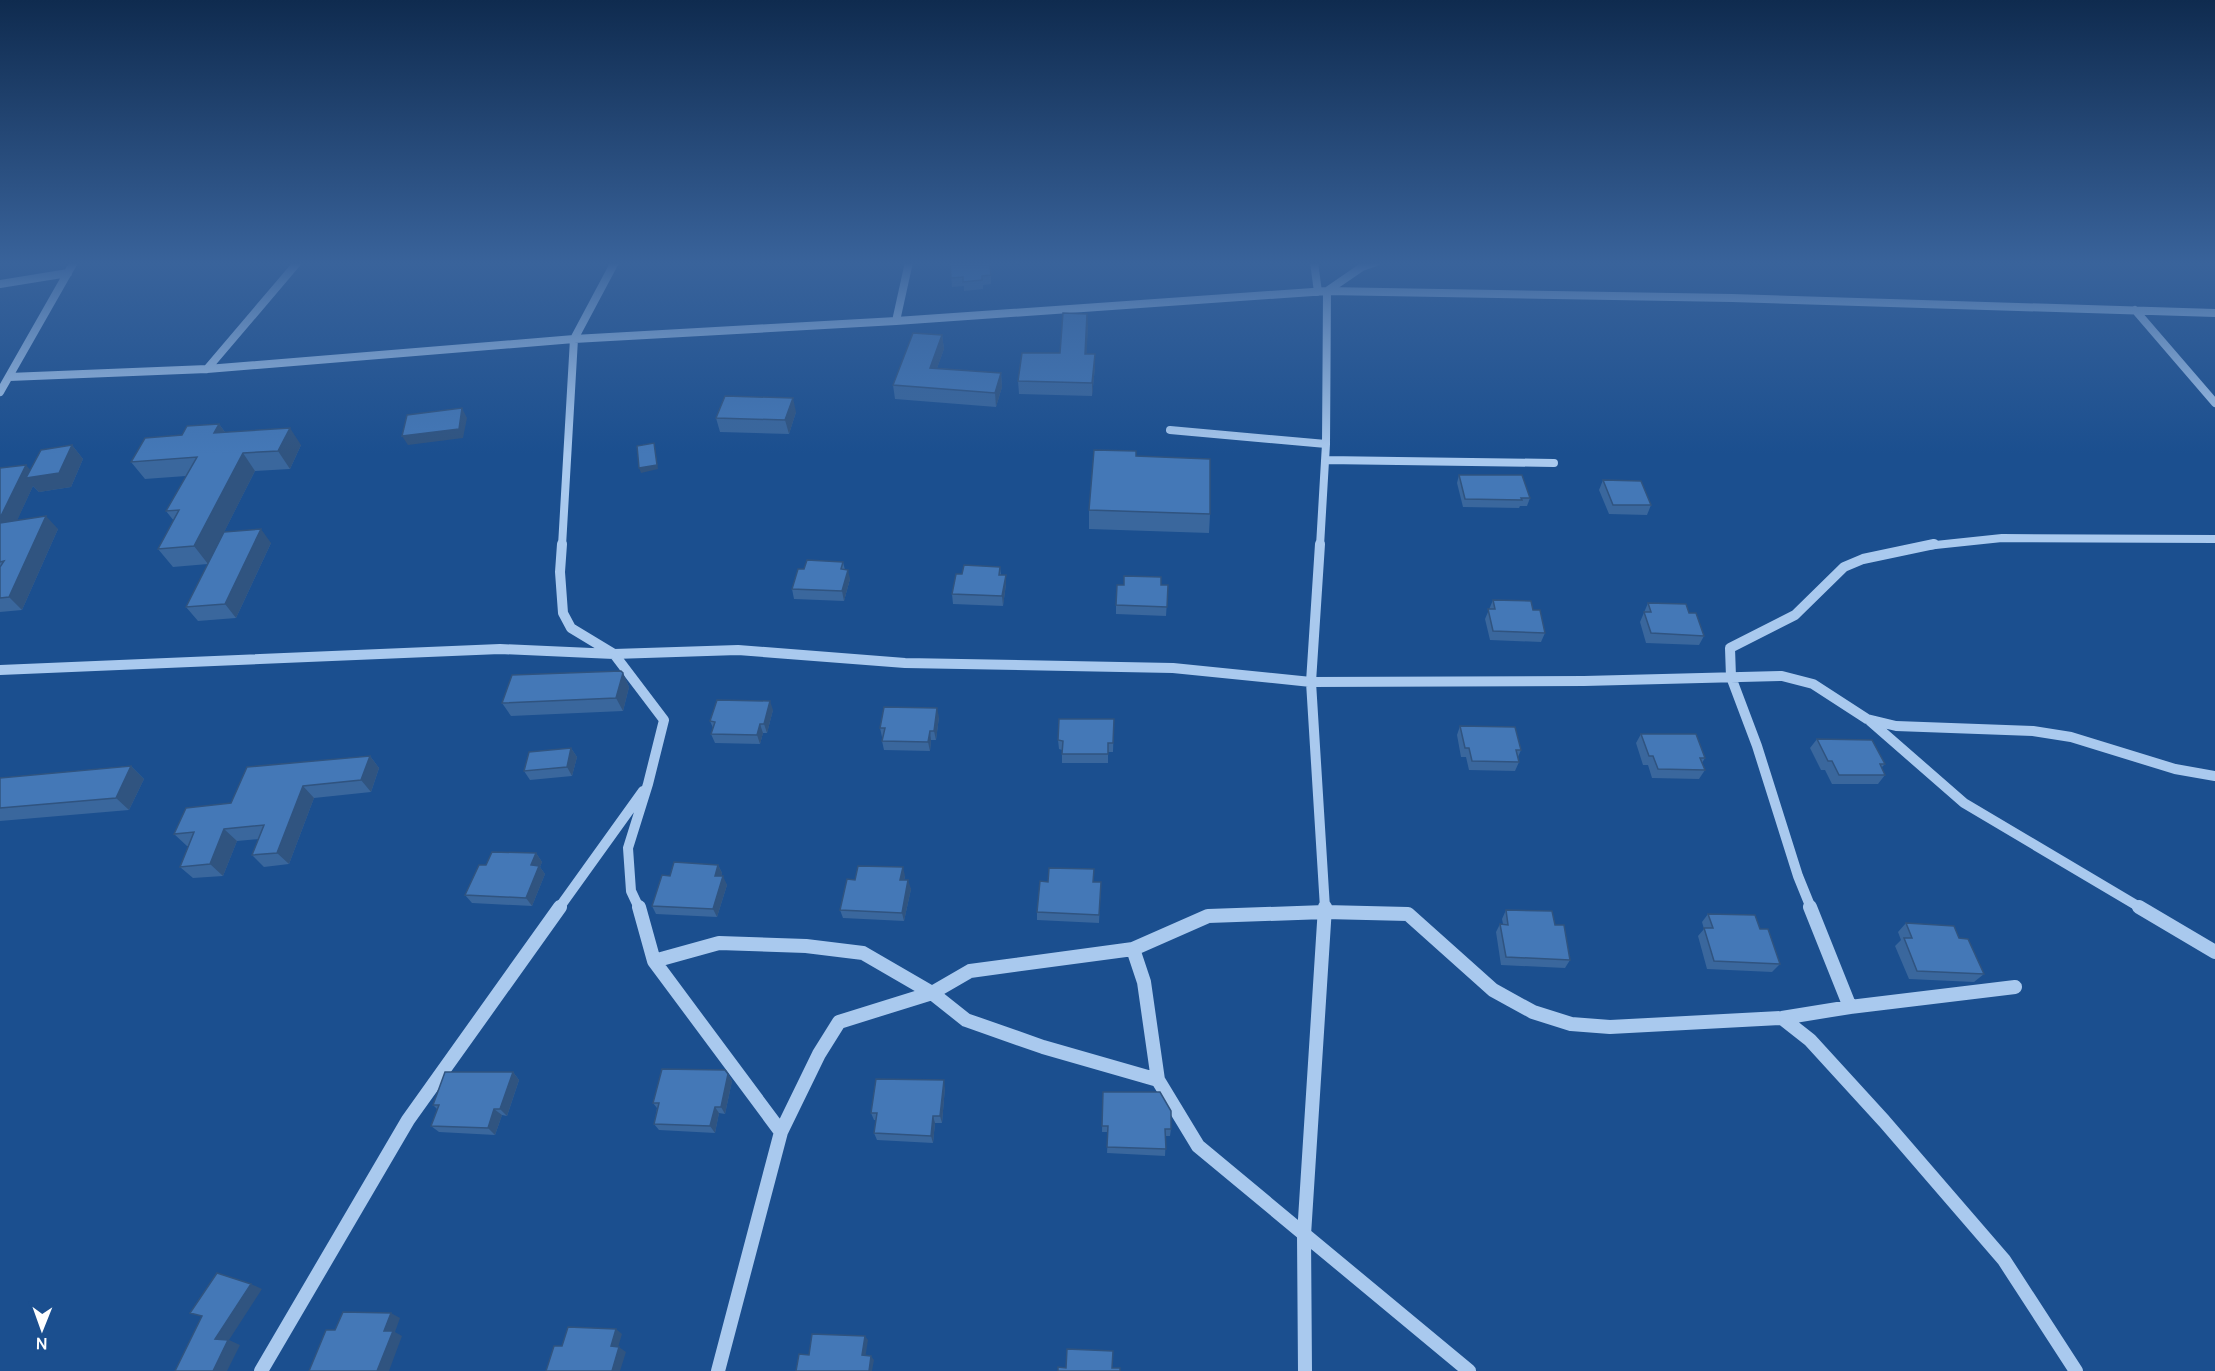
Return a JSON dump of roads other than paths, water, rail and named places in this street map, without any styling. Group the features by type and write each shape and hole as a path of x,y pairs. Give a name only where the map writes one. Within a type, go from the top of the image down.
{"street":[{"path":"0,392 38,326"},
{"path":"207,369 244,326"},
{"path":"581,326 574,339 560,572 563,613 571,628 614,654 664,720 648,784 628,848 631,891 638,903 654,961 781,1132"},
{"path":"9,377 207,369 574,339 807,326"},
{"path":"1305,1371 1304,1234 1325,912 1311,682 1326,444 1323,326"},
{"path":"2148,326 2215,403"},
{"path":"1170,430 1326,444"},
{"path":"1325,460 1554,462"},
{"path":"1850,1007 1798,876 1757,746 1731,677 1730,648 1737,642 1795,615 1844,567 1863,559 1936,544 2002,538 2215,539"},
{"path":"0,670 500,649 614,654 738,650 905,663 1173,668 1311,682 1584,681 1782,676 1814,684 1867,719 1964,803 2215,952"},
{"path":"1867,719 1896,726 2033,731 2071,737 2175,769 2215,776"},
{"path":"261,1371 408,1120 648,784"},
{"path":"718,1371 781,1132 819,1054 839,1022 932,993 970,971 1133,949 1208,916 1325,912 1408,914 1493,990 1533,1012 1571,1024 1610,1027 1782,1018 1850,1007 2015,987"},
{"path":"654,961 719,944 821,947 863,953 932,993 966,1020 1043,1047 1158,1080"},
{"path":"1133,949 1144,981 1158,1080 1198,1146 1469,1371"},
{"path":"1782,1018 1810,1040 1884,1121 2004,1260 2076,1371"}]}
